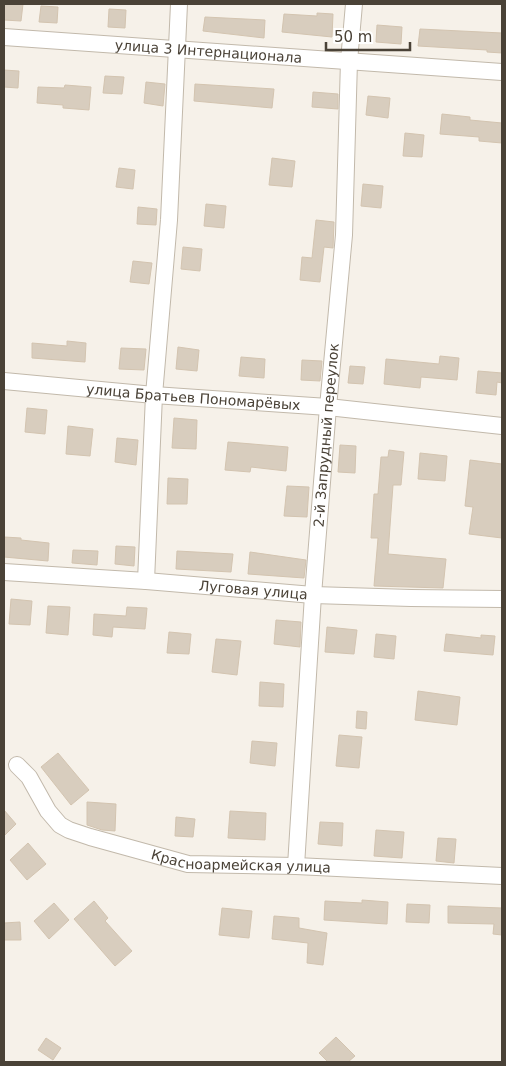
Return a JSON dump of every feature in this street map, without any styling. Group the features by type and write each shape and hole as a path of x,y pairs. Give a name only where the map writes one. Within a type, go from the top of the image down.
{"street":[{"path":"146,581 154,395 169,220 179,4"},
{"name":"2-й Запрудный переулок","path":"296,866 313,595 344,235 349,62 354,4"},
{"name":"улица 3 Интернационала","path":"4,37 502,72"},
{"name":"улица Братьев Пономарёвых","path":"4,380 154,395 328,408 502,426"},
{"name":"Луговая улица","path":"4,572 146,581 313,595 502,599"},
{"name":"Красноармейская улица","path":"17,765 29,777 48,811 60,825 90,837 188,864 296,866 502,876"}],"building":[{"path":"4,4 23,4 21,21 4,20"},
{"path":"41,6 58,7 57,23 39,22"},
{"path":"109,9 126,10 125,28 108,27"},
{"path":"317,13 333,14 332,37 282,32 284,14 317,16"},
{"path":"205,17 265,20 264,38 203,31"},
{"path":"377,25 402,27 401,44 376,42"},
{"path":"420,29 502,33 502,53 487,52 487,50 418,46"},
{"path":"4,70 19,71 18,88 4,87"},
{"path":"105,76 124,77 122,94 103,93"},
{"path":"146,82 165,84 163,106 144,103"},
{"path":"195,84 274,89 272,108 194,101"},
{"path":"65,85 91,87 89,110 37,103 38,87 64,88"},
{"path":"313,92 338,94 338,109 312,107"},
{"path":"368,96 390,98 388,118 366,115"},
{"path":"442,114 470,117 470,120 502,123 502,143 479,141 479,137 440,134"},
{"path":"405,133 424,135 422,157 403,156"},
{"path":"272,158 295,161 292,187 269,185"},
{"path":"119,168 135,170 133,189 116,187"},
{"path":"363,184 383,186 381,208 361,206"},
{"path":"206,204 226,206 224,228 204,226"},
{"path":"138,207 157,209 156,225 137,224"},
{"path":"316,220 334,222 333,248 324,247 320,282 300,280 302,257 312,258"},
{"path":"183,247 202,249 200,271 181,269"},
{"path":"133,261 152,263 149,284 130,282"},
{"path":"67,341 86,343 85,362 32,358 32,343 67,346"},
{"path":"178,347 199,350 197,371 176,369"},
{"path":"121,348 146,349 144,370 119,369"},
{"path":"440,356 459,358 457,380 421,377 420,388 384,384 386,359 439,364"},
{"path":"241,357 265,359 264,378 239,376"},
{"path":"302,360 322,361 320,381 301,380"},
{"path":"350,366 365,367 363,384 348,383"},
{"path":"478,371 502,373 502,383 497,382 496,395 476,393"},
{"path":"27,408 47,410 45,434 25,432"},
{"path":"174,418 197,420 196,449 172,448"},
{"path":"68,426 93,429 90,456 66,454"},
{"path":"117,438 138,440 136,465 115,462"},
{"path":"228,442 288,447 286,471 251,467 250,472 225,470"},
{"path":"340,445 356,446 355,473 338,472"},
{"path":"389,450 404,452 401,485 393,485 388,554 446,559 443,588 374,586 378,538 371,538 374,494 378,494 381,457 388,457"},
{"path":"420,453 447,456 445,481 418,479"},
{"path":"470,460 502,464 502,538 469,534 473,507 465,506"},
{"path":"168,478 188,479 187,504 167,504"},
{"path":"287,486 309,487 307,517 284,516"},
{"path":"4,537 49,543 48,561 4,557"},
{"path":"116,546 135,547 134,566 115,564"},
{"path":"73,550 98,551 97,565 72,563"},
{"path":"177,551 233,554 231,572 176,569"},
{"path":"250,552 306,560 304,578 248,574"},
{"path":"11,599 32,601 30,625 9,624"},
{"path":"48,606 70,607 68,635 46,633"},
{"path":"127,607 147,608 145,629 113,627 112,637 93,635 94,614 126,616"},
{"path":"276,620 301,622 300,647 274,644"},
{"path":"327,627 357,630 354,654 325,652"},
{"path":"169,632 191,634 189,654 167,653"},
{"path":"376,634 396,636 394,659 374,657"},
{"path":"446,634 481,638 481,635 495,636 493,655 444,651"},
{"path":"216,639 241,641 237,675 212,672"},
{"path":"260,682 284,684 283,707 259,706"},
{"path":"418,691 460,697 457,725 415,720"},
{"path":"357,711 367,712 366,729 356,728"},
{"path":"339,735 362,737 359,768 336,766"},
{"path":"252,741 277,743 275,766 250,763"},
{"path":"58,753 89,790 71,805 41,767"},
{"path":"87,802 116,804 115,831 102,830 87,825"},
{"path":"4,810 16,824 4,836"},
{"path":"230,811 266,813 265,840 228,838"},
{"path":"176,817 195,819 193,837 175,836"},
{"path":"320,822 343,823 342,846 318,844"},
{"path":"376,830 404,832 402,858 374,856"},
{"path":"438,838 456,839 454,863 436,861"},
{"path":"28,843 46,864 27,880 10,860"},
{"path":"362,900 388,902 387,924 324,920 325,901 362,903"},
{"path":"94,901 108,918 105,921 132,951 115,966 74,919"},
{"path":"54,903 69,920 49,939 34,921"},
{"path":"407,904 430,905 429,923 406,922"},
{"path":"448,906 502,908 502,935 493,934 494,924 448,923"},
{"path":"222,908 252,911 249,938 219,935"},
{"path":"274,916 299,918 299,928 327,933 323,965 307,963 308,943 272,939"},
{"path":"20,922 21,940 4,940 4,923"},
{"path":"336,1037 355,1056 348,1062 328,1062 319,1053"},
{"path":"46,1038 61,1048 53,1060 38,1050"}]}
